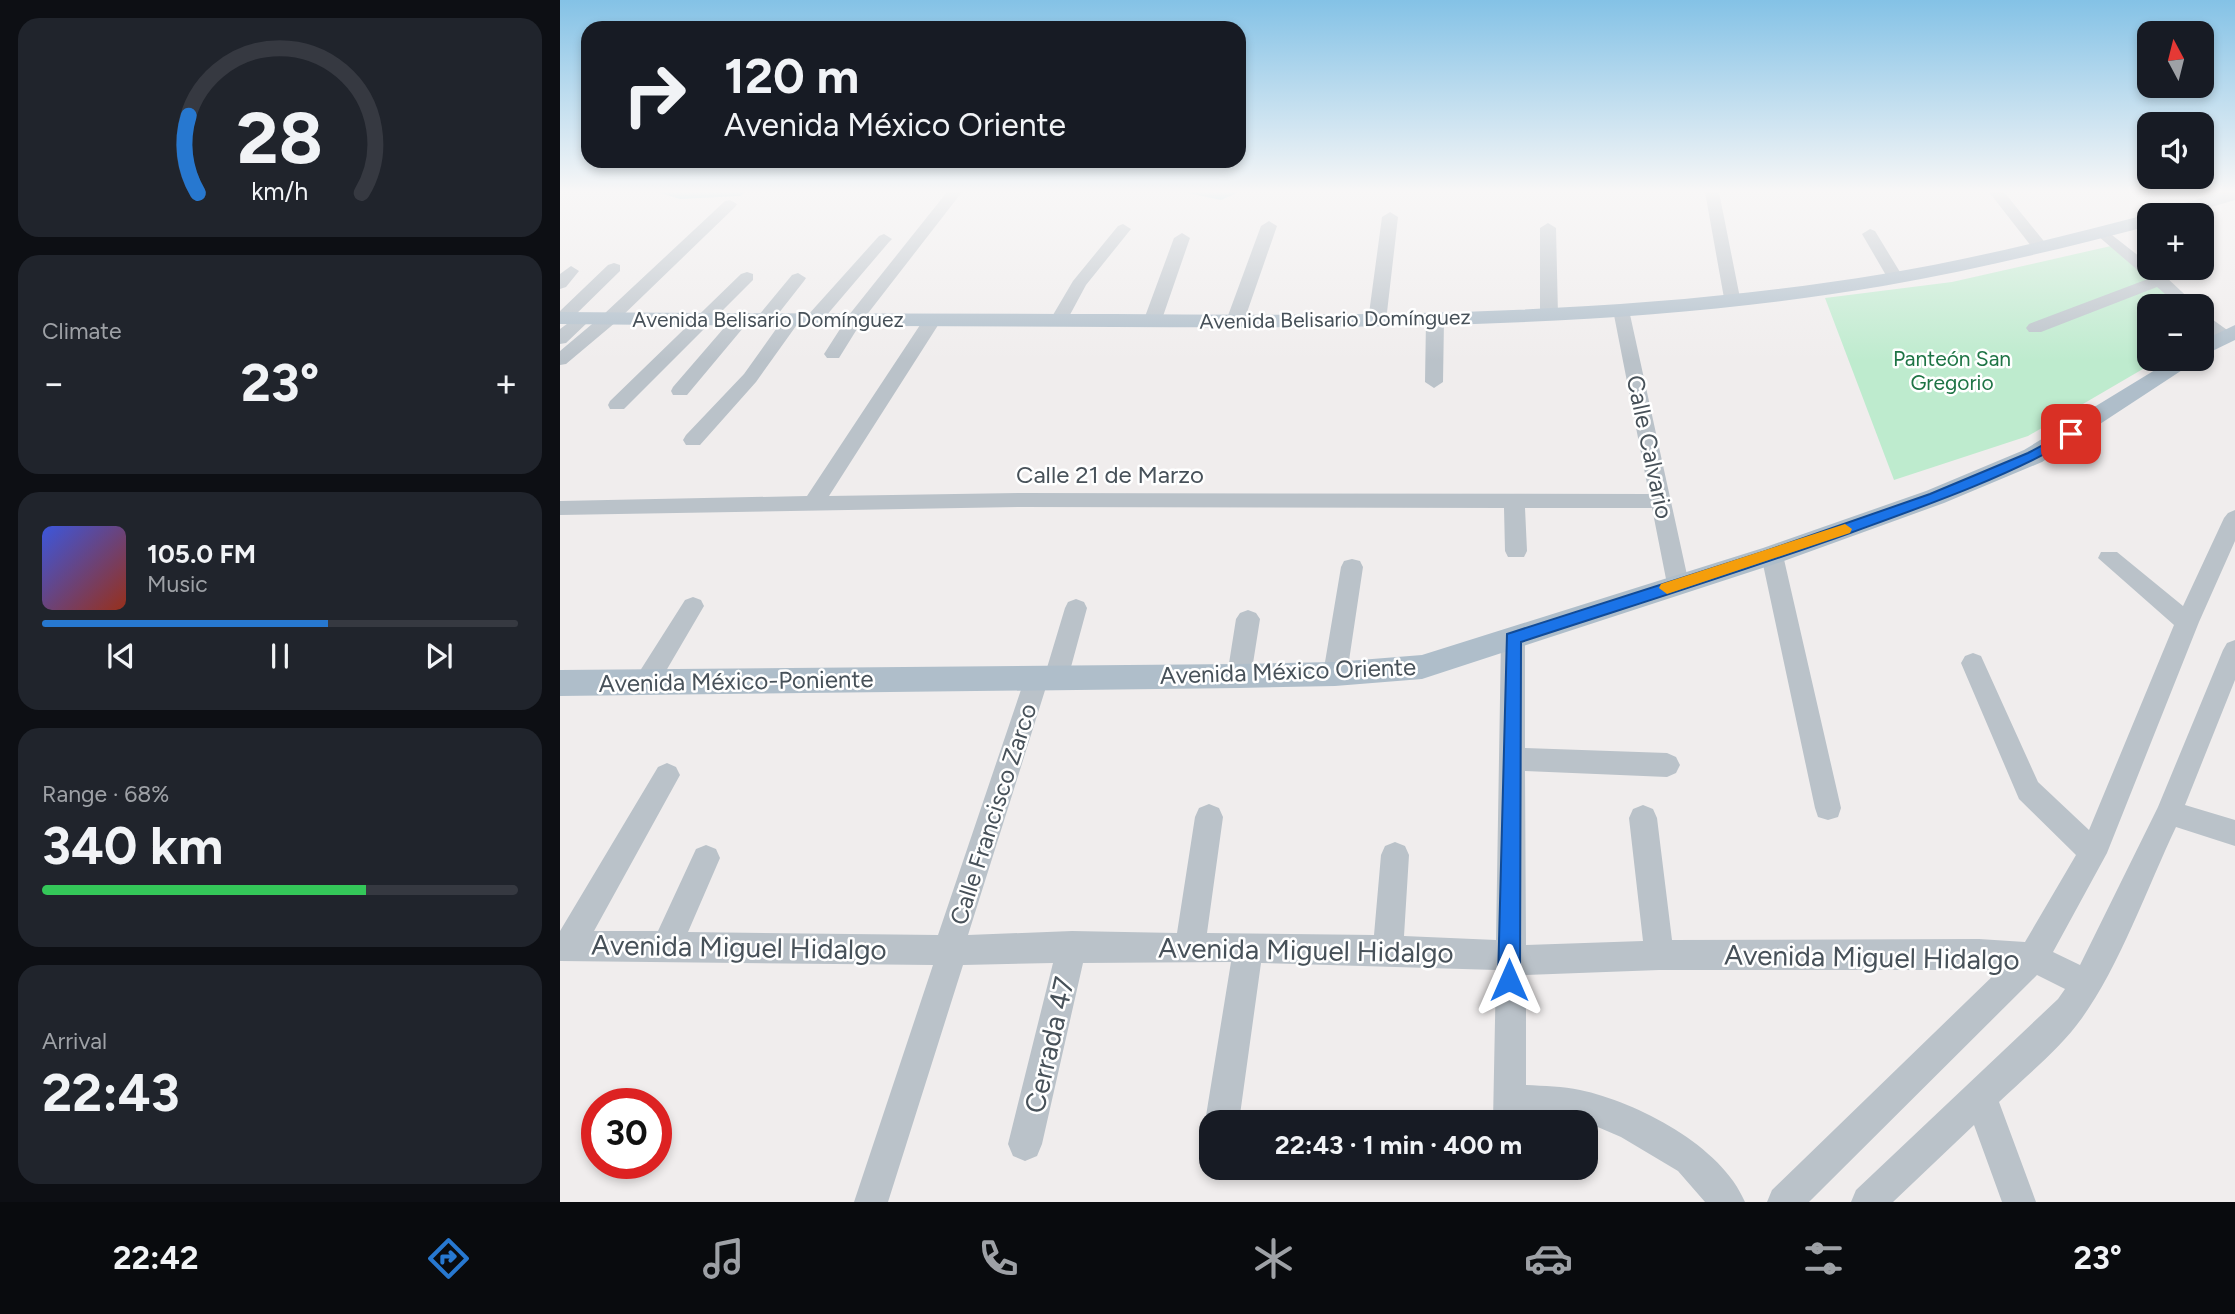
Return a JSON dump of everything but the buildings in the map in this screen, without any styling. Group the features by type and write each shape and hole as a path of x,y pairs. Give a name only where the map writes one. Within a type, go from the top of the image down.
{"main road":[{"name":"Avenida Belisario Domínguez","path":"566,323 610,318 1152,322 1434,320 1622,310 1732,298 1895,277 2041,248"},
{"name":"Avenida México Oriente","path":"912,679 1335,674 1422,667 1772,555 1935,497 2033,456 2170,371"},
{"name":"Avenida México-Poniente","path":"560,683 912,679"}],"street":[{"path":"560,360 610,318 684,248"},
{"path":"814,319 876,248"},
{"path":"833,354 856,319 911,248"},
{"path":"1059,320 1079,284 1108,248"},
{"path":"1152,322 1178,248"},
{"path":"1235,321 1261,248"},
{"path":"1377,321 1386,248"},
{"path":"1548,248 1549,314"},
{"path":"1723,248 1732,298"},
{"path":"1878,248 1895,277"},
{"path":"2122,248 2175,294"},
{"path":"566,323 614,268"},
{"path":"617,405 747,276"},
{"path":"765,318 798,278"},
{"path":"2035,328 2160,281"},
{"name":"Calle Calvario","path":"1622,310 1678,584"},
{"path":"680,391 742,318"},
{"path":"693,440 750,379 792,319"},
{"path":"813,504 933,319"},
{"path":"1434,320 1434,382"},
{"path":"2214,325 2229,334"},
{"path":"1514,500 1516,551"},
{"name":"Calle 21 de Marzo","path":"563,512 813,504 1661,501"},
{"path":"1784,1202 2033,958 2093,853 2187,622 2235,518"},
{"path":"1772,555 1828,808"},
{"path":"2109,558 2187,622"},
{"path":"1335,674 1352,567"},
{"path":"647,681 694,606"},
{"name":"Calle Francisco Zarco","path":"871,1202 951,950 954,927 1076,608"},
{"path":"1239,676 1248,619"},
{"path":"1510,1110 1513,638"},
{"path":"1868,1202 2040,1041 2069,1010 2087,984 2169,812 2235,650"},
{"path":"1973,663 2028,790 2093,853"},
{"path":"1513,758 1667,765"},
{"path":"564,946 667,775"},
{"path":"2169,812 2235,833"},
{"path":"1190,947 1209,817"},
{"path":"1643,818 1659,955"},
{"path":"1388,948 1395,855"},
{"path":"667,945 706,858"},
{"name":"Avenida Miguel Hidalgo","path":"564,946 951,950 1072,946 1388,948 1509,956 1525,960 1659,955 1979,954 2033,958 2087,984"},
{"name":"Cerrada 47","path":"1026,1144 1072,946"},
{"path":"1224,1110 1248,948"},
{"path":"1980,1095 2019,1202"},
{"path":"1524,1110 1580,1106 1591,1110"},
{"path":"1598,1112 1630,1124 1690,1159 1728,1202"}],"green space":[{"name":"Panteón San Gregorio","path":"2102,248 2113,248 2137,269 2137,280 2150,280 2166,294 2137,294 2137,371 2139,371 2028,436 1894,480 1825,298 1952,282"}],"slow traffic":[{"path":"1667,588 1845,529"}],"route":[{"path":"1509,980 1513,638 1772,555 1935,497 2033,456 2071,434"}]}
